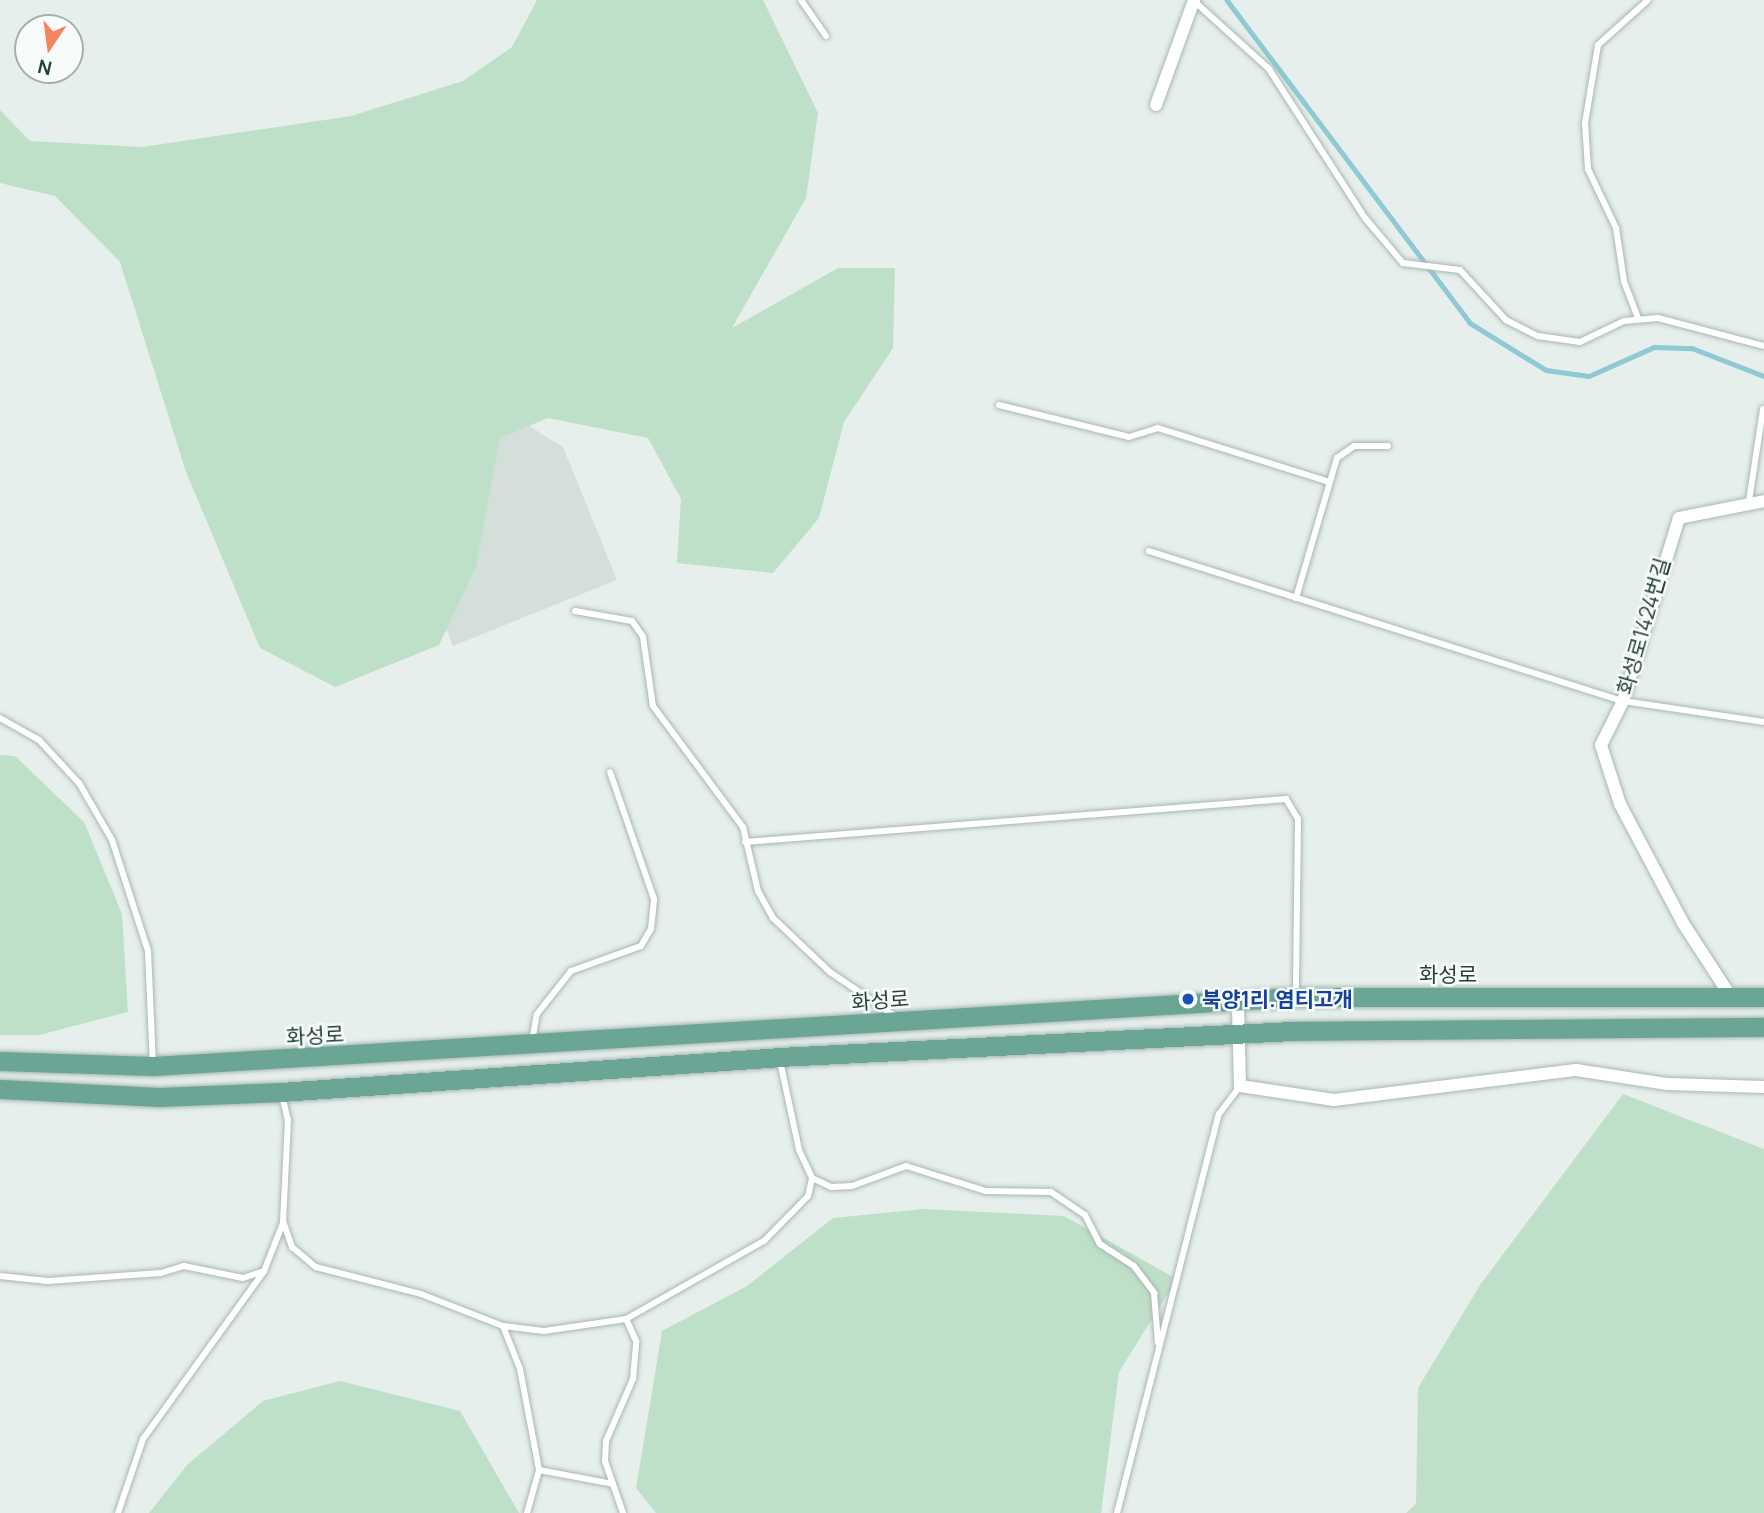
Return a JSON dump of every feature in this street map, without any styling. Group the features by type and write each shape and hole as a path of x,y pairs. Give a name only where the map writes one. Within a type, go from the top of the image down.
{"main road":[{"name":"화성로","path":"0,1061 153,1066 531,1046 902,1021 1238,1006 1296,997 1764,997"},
{"path":"0,1089 159,1097 281,1093 779,1057 1239,1034 1764,1027"}],"street":[{"path":"1156,105 1194,0"},
{"name":"화성로1424번길","path":"1731,997 1682,923 1609,779 1604,731 1623,701 1673,528 1690,511 1764,501"},
{"path":"1238,1006 1240,1086 1334,1100 1576,1070 1668,1084 1764,1087"}],"lane":[{"path":"801,0 826,36"},
{"path":"1194,0 1255,52 1365,218 1393,254 1415,264 1436,264 1460,270 1506,320 1538,336 1580,342 1638,318 1699,325 1764,346"},
{"path":"1638,318 1624,281 1616,228 1588,169 1585,123 1598,45 1648,0"},
{"path":"999,405 1129,438 1158,428 1329,482"},
{"path":"1749,501 1763,409"},
{"path":"1296,598 1329,482 1345,448 1388,446"},
{"path":"1149,551 1623,701 1764,722"},
{"path":"575,611 632,621 643,637 653,706 725,799 745,842 758,891 773,918 830,972 902,1021"},
{"path":"0,718 38,740 71,774 112,840 148,951 153,1066"},
{"path":"531,1046 537,1014 571,971 641,946 650,929 654,899 610,772"},
{"path":"745,842 1286,799 1298,819 1296,997"},
{"path":"283,1221 292,1247 316,1267 421,1294 503,1326 544,1331 626,1319 764,1241 808,1196 812,1178 799,1150 779,1057"},
{"path":"1117,1513 1158,1343 1219,1114 1240,1086"},
{"path":"118,1513 143,1439 277,1251 283,1221 288,1120 281,1093"},
{"path":"812,1178 831,1187 852,1186 906,1166 986,1191 1051,1192 1085,1215 1100,1244 1134,1266 1154,1293 1158,1343"},
{"path":"0,1276 48,1281 184,1266 243,1278 264,1271"},
{"path":"623,1513 613,1484 606,1441 633,1379 636,1341 626,1319"},
{"path":"503,1326 520,1369 539,1470 527,1513"},
{"path":"539,1470 613,1484"}],"shaded area":[{"path":"450,377 563,447 617,580 453,646 359,413"}],"green space":[{"path":"537,0 763,0 818,113 806,198 732,328 838,268 895,268 893,348 844,422 819,518 773,573 677,563 681,499 648,438 548,418 500,438 476,567 439,645 335,687 260,648 186,472 120,262 55,196 0,183 0,110 30,141 142,147 351,116 463,81 512,47"},
{"path":"0,755 15,756 84,822 122,914 128,1012 39,1035 0,1035"},
{"path":"1623,1094 1764,1149 1764,1513 1406,1513 1416,1504 1418,1388 1480,1285"},
{"path":"924,1209 1064,1216 1177,1279 1119,1372 1101,1513 656,1513 636,1488 662,1331 747,1286 833,1218"},
{"path":"340,1381 460,1411 519,1513 149,1513 188,1464 263,1401"}],"waterway":[{"path":"1227,0 1470,323 1546,370 1589,376 1654,347 1692,348 1764,376"}],"place":[{"name":"북양1리.염티고개","path":"1188,999"}]}
